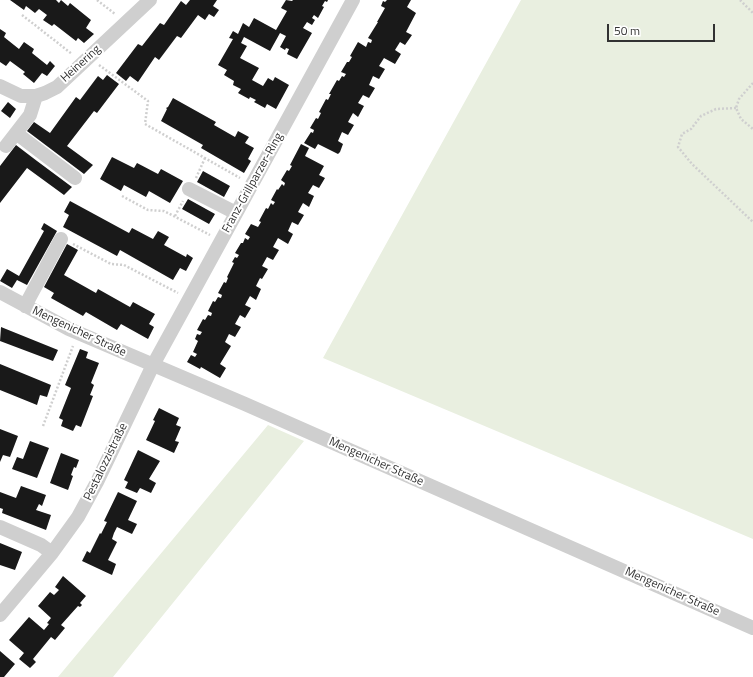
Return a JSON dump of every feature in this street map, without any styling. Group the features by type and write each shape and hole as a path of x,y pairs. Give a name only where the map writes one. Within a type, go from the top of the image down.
{"street":[{"name":"Heinering","path":"0,86 21,96 36,96 45,94 57,87 150,0"},
{"name":"Franz-Grillparzer-Ring","path":"152,365 353,0"},
{"path":"6,146 30,116 36,96"},
{"path":"16,133 75,178"},
{"path":"189,189 236,213"},
{"path":"25,306 61,239"},
{"name":"Mengenicher Straße","path":"0,292 78,333 245,404 753,628"},
{"name":"Pestalozzistraße","path":"0,614 52,554 78,517 97,482 152,365"},
{"path":"0,528 41,545 52,554"}],"path":[{"path":"97,0 127,23"},
{"path":"740,0 753,13"},
{"path":"22,15 148,101 145,124 252,185"},
{"path":"753,83 739,99 736,108 741,119 753,129"},
{"path":"736,108 716,109 701,116 690,129 682,134 678,147 692,164 753,222"},
{"path":"122,196 148,210 164,211 221,241"},
{"path":"61,239 65,239 111,264 124,265 189,299"},
{"path":"43,426 78,333"}],"green space":[{"path":"521,0 753,0 753,539 323,358"},
{"path":"268,425 304,441 113,677 58,677"}],"building":[{"path":"10,0 56,0 59,3 61,0 68,6 70,3 91,20 86,28 94,34 84,43 78,38 76,41 54,24 52,26 43,20 47,15 39,9 35,13 26,6 24,10"},
{"path":"190,0 217,0 213,6 219,10 214,17 209,14 205,20 198,15 181,38 177,36 159,60 155,57 138,82 130,76 126,81 116,73 138,44 142,46 160,23 164,25 181,1 186,5"},
{"path":"286,0 328,0 327,2 325,1 322,6 324,7 318,18 314,15 312,18 315,20 312,25 307,22 303,28 312,33 297,59 287,54 289,49 286,48 285,50 280,47 286,36 280,33 270,51 244,37 241,43 247,46 240,58 259,68 252,80 263,86 268,78 273,81 275,77 289,85 276,109 267,104 265,108 254,102 256,100 250,97 249,99 238,93 241,89 233,85 234,81 224,75 227,70 218,65 233,39 229,38 233,31 238,34 243,23 249,27 254,18 276,30 287,11 281,8"},
{"path":"387,0 411,0 407,7 416,13 406,32 412,35 405,45 400,42 395,50 401,54 395,64 384,58 379,66 385,69 379,79 373,76 369,85 375,88 369,98 363,95 358,103 364,106 358,117 353,113 348,122 354,125 348,135 342,132 338,141 343,144 340,152 338,154 318,144 315,149 304,143 311,132 313,133 314,130 310,128 316,118 318,119 321,113 319,112 326,99 328,100 331,94 329,94 337,80 339,81 342,76 344,77 346,74 341,72 352,57 350,56 358,42 366,47 368,42 371,43 372,40 368,38 385,8 381,6 383,1 385,2"},
{"path":"0,29 6,33 4,37 19,49 24,42 34,49 32,53 47,65 50,61 55,66 47,76 42,73 34,83 23,74 25,72 10,61 6,66 0,62"},
{"path":"107,75 119,84 97,113 94,111 67,146 93,165 84,174 27,131 34,122 50,133 76,97 80,100 98,76 103,80"},
{"path":"173,98 216,122 214,125 235,137 238,131 249,137 245,143 254,148 248,159 251,161 244,173 201,148 203,145 161,121 167,109 166,108"},
{"path":"8,102 16,109 10,118 1,111"},
{"path":"301,144 309,148 305,156 324,166 319,175 325,178 319,188 313,185 308,193 314,196 309,207 303,203 298,212 304,215 298,225 292,222 288,231 293,234 288,244 278,238 273,247 279,250 273,260 267,257 262,266 268,269 262,279 260,278 256,286 261,289 256,300 250,296 245,305 251,308 245,318 240,315 235,324 241,327 235,337 229,334 225,342 231,346 220,364 226,368 220,378 201,367 200,369 187,362 191,355 195,357 197,354 193,352 198,341 195,339 197,334 200,335 202,332 197,330 203,319 205,320 208,315 211,316 212,313 208,311 213,301 215,302 218,297 221,298 222,295 218,293 224,282 226,283 227,277 234,263 232,262 235,257 237,258 239,255 235,253 245,238 248,240 250,237 245,234 251,224 258,227 261,222 259,221 266,208 268,209 271,203 273,205 275,202 271,200 277,189 278,190 282,184 284,186 285,183 281,180 287,170 289,171 292,166 290,165"},
{"path":"16,145 72,187 64,195 27,168 0,203 0,166"},
{"path":"112,157 134,168 137,163 158,174 161,169 183,181 170,203 149,191 146,197 124,185 121,191 100,179"},
{"path":"203,171 230,186 224,197 197,182"},
{"path":"188,199 215,214 209,224 182,209"},
{"path":"70,201 129,233 132,228 153,239 158,231 169,237 164,245 186,257 187,254 193,258 186,271 180,268 173,280 120,250 117,256 63,227 69,215 64,212"},
{"path":"44,223 57,231 27,285 17,280 12,288 0,281 7,269 19,276 44,231 41,229"},
{"path":"67,244 78,250 64,275 96,293 98,289 130,307 133,302 155,314 149,324 154,327 148,339 121,324 117,330 86,312 83,316 51,298 54,293 44,287"},
{"path":"1,327 58,350 53,361 0,341"},
{"path":"80,349 88,352 86,358 99,363 91,383 94,385 90,395 93,396 81,427 76,425 73,431 61,426 63,420 59,418 71,388 65,385"},
{"path":"0,364 51,385 47,397 40,395 37,405 0,390"},
{"path":"159,408 179,418 176,425 181,427 175,441 179,442 174,453 146,440"},
{"path":"0,429 18,436 10,457 3,455 0,462"},
{"path":"30,441 49,448 37,478 12,469 17,457 23,459"},
{"path":"138,450 160,461 149,479 156,483 151,493 140,488 137,493 125,488 128,482 124,480"},
{"path":"61,453 79,460 71,475 73,476 68,490 50,483"},
{"path":"21,486 46,495 42,506 39,504 36,510 51,515 46,530 2,513 3,509 0,508 0,492 16,498"},
{"path":"118,492 137,501 128,520 137,524 132,534 117,527 114,533 112,539 117,542 108,560 116,564 112,575 82,561 87,551 90,553 100,533 101,534 107,522 104,521"},
{"path":"0,543 22,552 15,570 0,565"},
{"path":"63,576 86,596 80,603 82,605 80,607 78,606 61,625 65,628 55,640 51,637 33,659 36,662 30,668 19,659 24,653 9,640 29,617 44,630 49,624 47,623 51,618 38,606 50,592 54,595 59,590 55,587"},
{"path":"0,651 15,664 4,677 0,677"}]}
